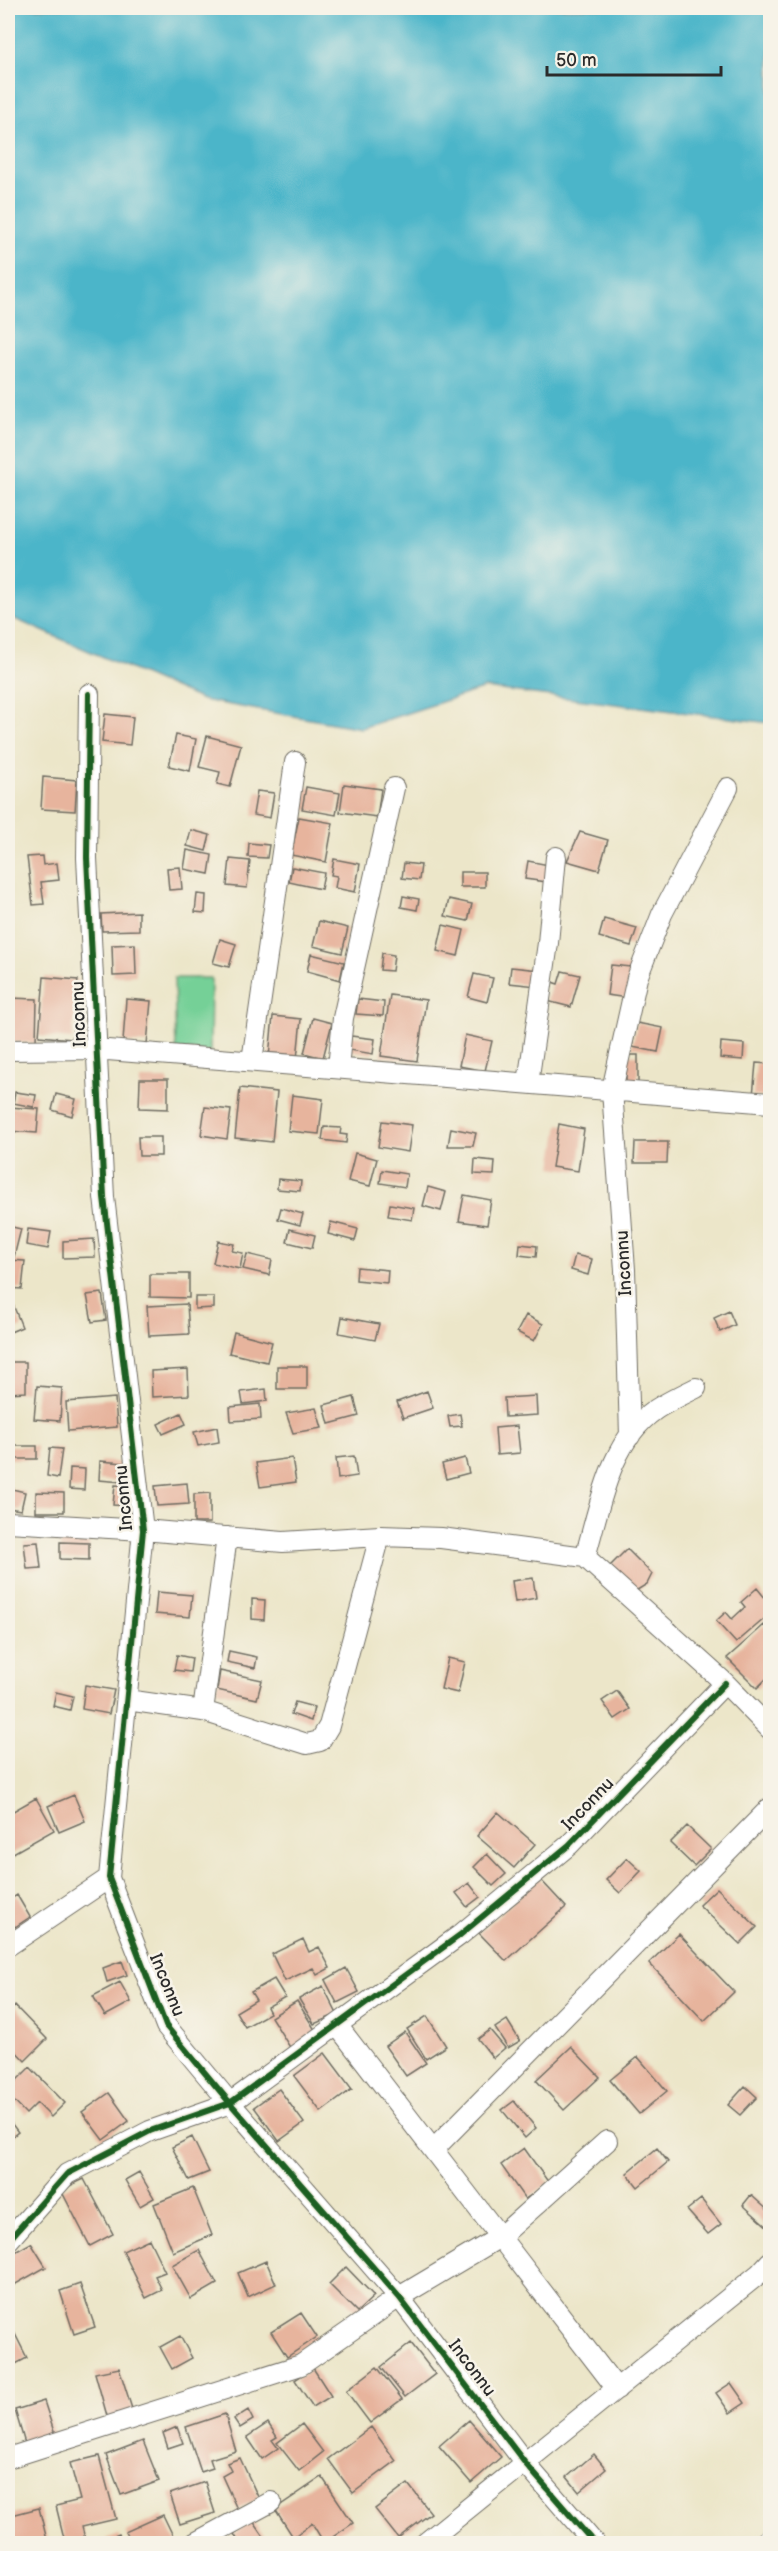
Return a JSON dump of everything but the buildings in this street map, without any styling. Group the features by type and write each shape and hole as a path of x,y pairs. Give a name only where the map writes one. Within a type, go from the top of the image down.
{"street":[{"name":"Inconnu","path":"89,694 87,858 104,1197 143,1530 109,1878 166,2026 399,2297 525,2463 595,2544"},
{"path":"252,1061 295,762"},
{"path":"338,1068 345,1007 394,788"},
{"name":"Inconnu","path":"630,1436 625,1270 612,1090 637,978 662,914 728,788"},
{"path":"528,1083 548,943 556,856"},
{"name":"Inconnu","path":"8,1050 95,1049 771,1103"},
{"path":"696,1388 654,1411 630,1436 614,1462 585,1557 725,1683 771,1729"},
{"name":"Inconnu","path":"8,1522 143,1530 283,1542 380,1536 441,1538 585,1557"},
{"path":"127,1700 203,1711 307,1744 320,1741 329,1726 380,1536"},
{"path":"203,1711 227,1537"},
{"name":"Inconnu","path":"8,2241 67,2174 150,2131 230,2103 460,1935 569,1845 725,1683"},
{"path":"433,2150 771,1808"},
{"path":"8,1946 109,1878"},
{"path":"337,2025 617,2389"},
{"path":"8,2458 301,2365 399,2297 500,2237 607,2142"},
{"path":"424,2544 771,2262"},
{"path":"193,2544 271,2502"},
{"path":"763,2544 771,2538"}],"green space":[{"path":"174,978 211,978 210,1052 176,1050"}],"water":[{"path":"8,8 770,8 770,723 485,688 361,728 202,700 8,616"}],"cycle path":[{"path":"89,694 87,858 104,1197 143,1530 109,1878 166,2026 399,2297 525,2463 595,2544"},
{"path":"8,2241 67,2174 150,2131 230,2103 460,1935 569,1845 725,1683"}]}
